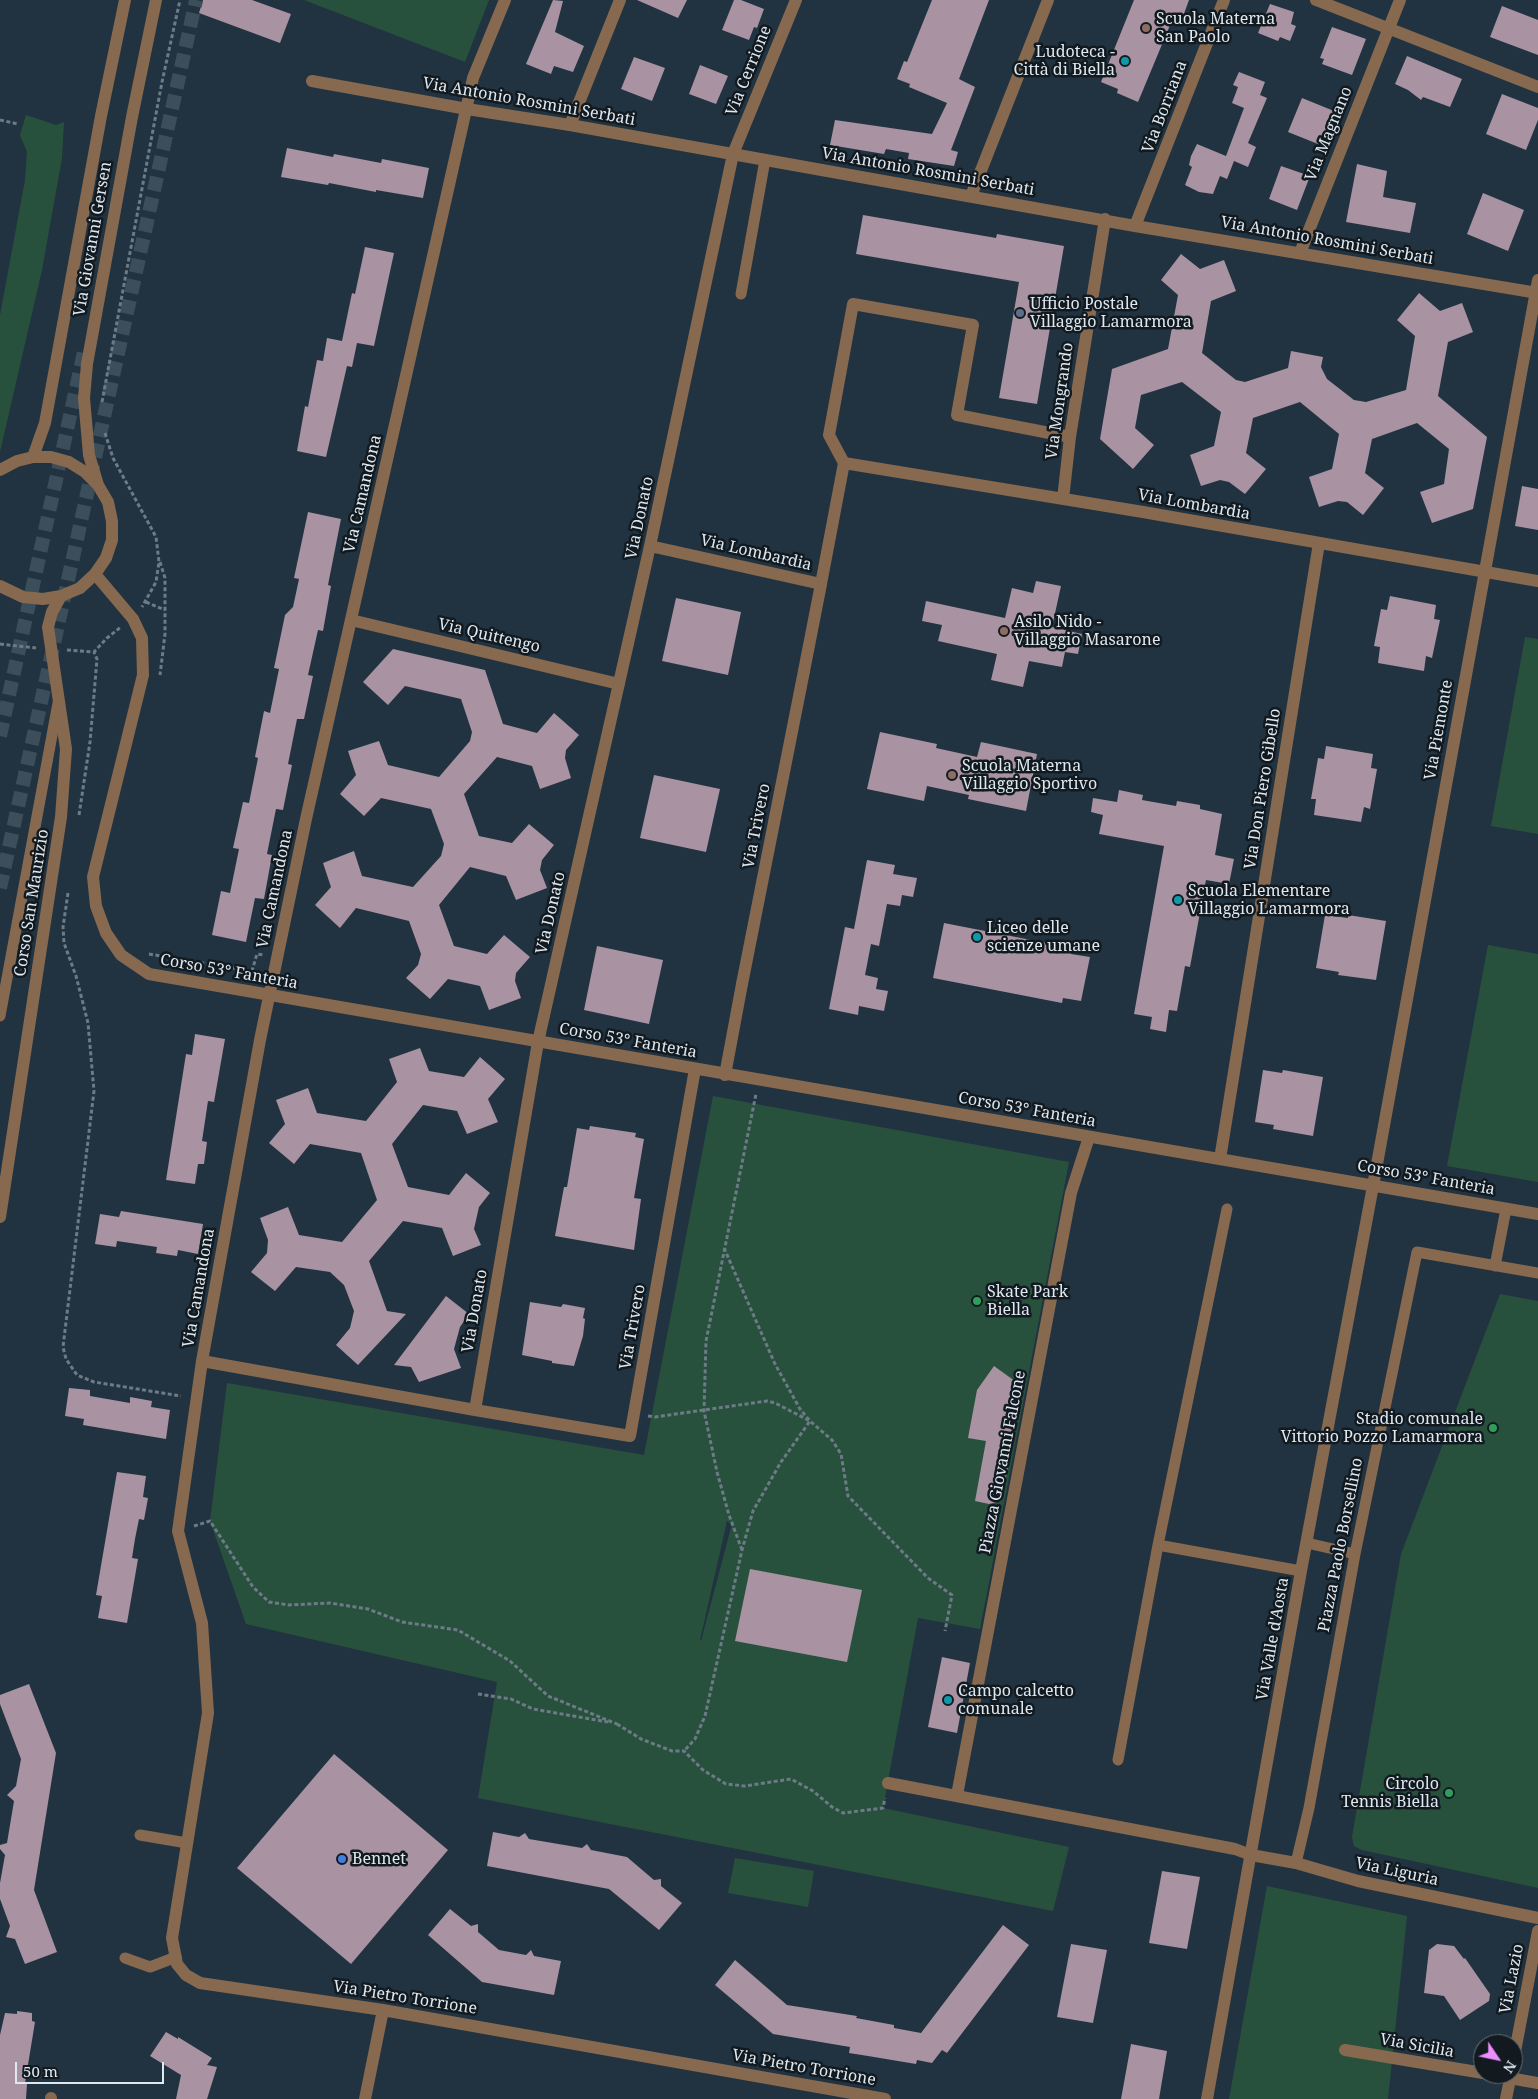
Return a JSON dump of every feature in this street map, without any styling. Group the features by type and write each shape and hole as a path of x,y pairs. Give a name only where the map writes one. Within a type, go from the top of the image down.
{"street":[{"name":"Via Giovanni Gersen","path":"33,457 45,423 99,125 126,0"},
{"name":"Via Giovanni Gersen","path":"98,485 89,455 84,398 87,364 132,117 156,0"},
{"name":"Via Camandona","path":"208,1713 202,1623 178,1530 202,1360 269,996 351,620 474,78 505,0"},
{"path":"570,125 620,0"},
{"name":"Via Cerrione","path":"733,154 796,0"},
{"path":"971,196 1048,0"},
{"name":"Via Borriana","path":"1136,226 1224,0"},
{"path":"1316,0 1538,88"},
{"name":"Via Magnano","path":"1300,253 1400,0"},
{"name":"Via Antonio Rosmini Serbati","path":"312,81 1136,226 1537,289"},
{"name":"Via Donato","path":"475,1410 538,1042 650,546 733,154"},
{"name":"Via Mongrando","path":"1063,499 1070,437 1104,219"},
{"name":"Via Piemonte","path":"1373,1186 1537,289"},
{"path":"844,463 829,435 853,304 973,325 957,415 1070,437"},
{"path":"0,470 17,461 33,457 51,457 70,462 86,472 98,485 108,502 112,521 112,540 106,558 96,574 80,588 62,596 42,600 23,597 0,586"},
{"name":"Via Lombardia","path":"650,546 821,584 844,463 1538,581"},
{"name":"Via Don Piero Gibello","path":"1220,1159 1319,543"},
{"name":"Corso 53° Fanteria","path":"96,574 133,618 142,638 143,675 93,877 96,906 106,933 121,955 149,974 1538,1214"},
{"name":"Via Trivero","path":"725,1074 821,584"},
{"name":"Corso San Maurizio","path":"0,1217 62,817 66,749 48,627 52,612 62,596"},
{"name":"Via Quittengo","path":"351,620 619,684"},
{"name":"Via Trivero","path":"475,1410 630,1436 695,1069"},
{"name":"Piazza Giovanni Falcone","path":"957,1795 1071,1193 1089,1137"},
{"name":"Via Valle d'Aosta","path":"1207,2099 1306,1543 1373,1186"},
{"path":"202,1360 475,1410"},
{"name":"Via Pietro Torrione","path":"208,1713 172,1938 178,1964 186,1975 200,1983 383,2010 885,2099"},
{"path":"888,1783 1235,1849 1251,1854"},
{"name":"Via Liguria","path":"1251,1854 1296,1863 1358,1881 1538,1918"},
{"name":"Via Lazio","path":"1518,2034 1538,1931"},
{"path":"365,2099 383,2010"},
{"name":"Via Sicilia","path":"1345,2050 1473,2071"},
{"path":"1523,2079 1538,2082"},
{"path":"1506,2099 1509,2084"}],"lane":[{"path":"741,294 765,160"},
{"path":"0,1016 59,696"},
{"path":"1118,1760 1158,1545 1227,1209"},
{"path":"1495,1266 1506,1209"},
{"name":"Piazza Paolo Borsellino","path":"1296,1863 1309,1808 1355,1554 1418,1252 1538,1273"},
{"path":"1306,1543 1355,1554"},
{"path":"1158,1545 1301,1571"},
{"path":"140,1836 187,1843"},
{"path":"125,1958 150,1967 176,1957"}],"path":[{"path":"102,411 155,120 180,0"},
{"path":"0,120 18,124"},
{"path":"104,429 113,458 156,537 165,578 163,663 158,683"},
{"path":"94,652 106,638 133,618 146,602 156,582 160,562"},
{"path":"146,602 165,610"},
{"path":"0,644 94,652"},
{"path":"78,820 90,742 96,659 94,652"},
{"path":"68,891 63,927 64,943 76,976 88,1023 94,1091 72,1291 63,1347 66,1359 77,1375 94,1382 196,1398"},
{"path":"141,951 208,965 252,971 257,954 277,958"},
{"path":"742,1550 729,1516 719,1481 704,1411 706,1341 759,1080"},
{"path":"724,1247 775,1364 800,1409 810,1421 832,1440 841,1454 848,1496 928,1578 952,1595 945,1631"},
{"path":"635,1414 655,1417 704,1411 742,1403 767,1401 775,1403 810,1421"},
{"path":"684,1751 695,1739 705,1716 742,1550 753,1511 781,1462 810,1421"},
{"path":"178,1530 210,1521 253,1587 268,1602 289,1605 330,1603 368,1609 402,1622 458,1630 510,1661 548,1696 617,1724 641,1740 672,1751 684,1751 703,1770 726,1784 745,1786 791,1779 813,1791 832,1807 844,1813 883,1808 888,1783"},
{"path":"478,1694 511,1699 533,1709 617,1724"}],"green space":[{"path":"304,0 489,0 465,62"},
{"path":"26,115 56,125 64,122 62,158 42,270 0,452 0,315 25,180 27,152 20,135"},
{"path":"1525,637 1538,639 1538,834 1491,826"},
{"path":"1488,945 1538,954 1538,1182 1447,1166"},
{"path":"713,1096 1069,1162 980,1629 918,1618 883,1808 1069,1847 1053,1911 478,1798 497,1682 246,1624 210,1521 227,1383 644,1455","holes":["727,1521 732,1524 701,1641"]},
{"name":"Stadio comunale Vittorio Pozzo Lamarmora","path":"1500,1294 1538,1301 1538,1888 1362,1850 1354,1846 1352,1837 1401,1554"},
{"path":"735,1858 814,1871 808,1907 728,1893"},
{"path":"1267,1886 1407,1916 1388,2099 1229,2099"}],"building":[{"path":"203,0 252,0 291,14 280,43 199,13"},
{"path":"553,0 563,1 555,32 584,46 573,72 554,66 551,74 526,64"},
{"path":"637,0 687,0 678,18"},
{"path":"734,0 741,0 764,9 757,28 754,27 749,40 722,30"},
{"path":"932,0 989,0 959,79 975,87 951,150 958,152 954,166 908,159 909,153 886,149 884,154 830,145 835,120 932,134 947,103 909,87 910,84 897,79 904,61 907,62"},
{"path":"1134,0 1189,0 1181,22 1173,18 1138,102 1117,93 1118,89 1101,82"},
{"path":"1270,4 1294,12 1291,24 1296,26 1290,41 1280,37 1278,41 1258,33"},
{"path":"1502,6 1538,20 1538,55 1490,37"},
{"path":"1332,27 1366,39 1352,75 1322,64 1324,59 1320,58"},
{"path":"1407,56 1462,79 1450,107 1423,97 1421,100 1408,90 1395,84"},
{"path":"634,57 665,68 652,101 621,89"},
{"path":"700,65 728,76 716,104 689,94"},
{"path":"1239,72 1265,82 1260,95 1267,98 1248,143 1256,147 1248,167 1234,161 1227,179 1220,176 1213,194 1199,192 1185,185 1192,167 1189,165 1191,156 1197,144 1226,156 1244,108 1232,103 1238,87 1233,85"},
{"path":"1502,94 1538,108 1538,120 1526,150 1486,134"},
{"path":"1302,98 1334,111 1330,122 1332,123 1323,146 1288,132"},
{"path":"287,148 333,157 334,154 381,163 382,159 429,168 423,198 281,177"},
{"path":"1357,164 1387,171 1383,197 1416,203 1410,233 1346,222"},
{"path":"1281,166 1310,176 1297,210 1269,199"},
{"path":"1483,193 1524,210 1508,251 1467,234"},
{"path":"863,215 996,238 997,234 1064,246 1037,404 999,398 1019,282 856,254"},
{"path":"365,247 394,253 374,346 357,343 352,367 347,366 326,457 297,451 305,406 308,407 317,360 323,361 327,338 342,341 352,293 355,294"},
{"path":"1181,254 1200,269 1224,260 1236,291 1211,301 1202,353 1236,380 1245,382 1288,368 1291,351 1323,357 1321,367 1327,379 1354,400 1366,402 1406,390 1415,336 1397,320 1419,293 1440,311 1462,303 1473,332 1448,342 1438,396 1487,437 1473,509 1432,523 1420,492 1444,484 1449,449 1417,423 1372,439 1365,473 1384,488 1363,515 1347,502 1338,501 1319,507 1309,477 1332,469 1339,434 1300,402 1253,418 1246,453 1266,469 1245,494 1229,482 1220,480 1201,486 1190,455 1214,446 1221,412 1182,382 1141,395 1135,428 1154,445 1133,469 1100,439 1112,369 1168,349 1178,295 1161,280"},
{"path":"1522,486 1538,489 1538,530 1515,526"},
{"path":"308,512 341,519 328,585 331,586 323,631 318,630 308,675 313,676 304,719 297,719 288,764 292,765 283,810 276,809 267,854 272,855 264,899 255,898 246,942 212,935 221,891 230,893 239,849 233,848 243,802 249,803 258,758 255,757 264,711 270,713 279,669 274,668 285,615 293,607 299,579 294,578"},
{"name":"Asilo Nido - Villaggio Masarone","path":"1036,581 1061,586 1052,627 1082,634 1078,654 1065,652 1062,667 1029,661 1023,687 991,680 997,654 938,641 942,625 922,621 926,601 1005,618 1012,588 1033,593"},
{"path":"1390,596 1436,605 1434,619 1440,620 1432,658 1426,656 1424,671 1378,663 1380,647 1374,646 1381,609 1387,610"},
{"path":"676,598 741,612 728,675 662,661"},
{"path":"393,649 485,670 503,724 537,733 554,713 579,735 566,750 565,758 571,778 540,789 532,766 497,757 464,794 479,836 512,843 529,824 554,845 542,860 540,870 547,888 516,900 506,876 470,867 439,905 454,946 487,954 504,935 530,957 516,973 515,981 521,998 489,1010 480,986 448,979 430,999 406,978 418,965 421,954 409,921 356,908 340,928 315,905 331,887 323,863 354,851 362,876 413,887 441,856 444,844 431,809 381,798 364,816 340,794 356,775 348,751 379,741 388,765 439,777 470,741 472,732 461,699 405,686 388,705 363,682"},
{"name":"Scuola Materna Villaggio Sportivo","path":"880,732 937,744 936,748 977,757 981,742 1037,754 1026,811 968,799 969,795 927,786 924,801 867,789"},
{"path":"1326,746 1373,754 1371,768 1377,769 1370,809 1364,807 1361,822 1314,815 1316,799 1311,799 1318,758 1324,759"},
{"path":"654,775 720,789 706,852 640,838"},
{"name":"Scuola Elementare Villaggio Lamarmora","path":"1119,790 1143,795 1142,800 1176,806 1177,801 1200,805 1200,809 1222,814 1215,855 1234,859 1229,884 1206,880 1190,967 1185,966 1177,1011 1169,1010 1166,1032 1150,1029 1152,1017 1134,1014 1164,846 1099,834 1103,815 1091,812 1093,798 1117,802"},
{"path":"867,860 895,865 893,874 917,878 913,897 902,895 900,906 887,904 879,946 871,944 865,975 878,978 876,989 888,991 884,1011 859,1006 858,1015 829,1009 845,927 854,929"},
{"path":"1325,915 1348,918 1348,915 1386,921 1376,980 1338,975 1339,972 1316,968"},
{"path":"944,923 1072,948 1071,954 1090,957 1081,1001 1063,998 1062,1003 933,978"},
{"path":"597,946 663,960 649,1024 584,1010"},
{"path":"195,1034 225,1039 214,1102 208,1101 202,1141 207,1142 204,1164 198,1164 195,1184 166,1180 186,1054 192,1055"},
{"path":"420,1048 429,1071 464,1077 480,1057 505,1079 488,1099 498,1122 467,1134 457,1111 423,1105 392,1144 408,1187 449,1195 466,1173 490,1193 479,1207 474,1229 481,1245 453,1256 442,1228 403,1221 369,1261 387,1311 406,1314 358,1365 336,1345 350,1328 354,1311 344,1285 330,1272 296,1267 275,1291 251,1272 267,1253 268,1240 260,1218 288,1207 299,1235 342,1242 377,1200 361,1153 310,1144 294,1164 269,1143 285,1124 276,1100 308,1088 317,1113 366,1121 397,1082 389,1059"},
{"path":"1263,1070 1282,1073 1283,1070 1323,1077 1313,1136 1273,1129 1274,1125 1255,1122"},
{"path":"590,1126 636,1133 635,1137 644,1139 634,1198 641,1199 634,1250 555,1236 564,1187 567,1187 577,1128 589,1130"},
{"path":"121,1211 203,1224 198,1254 178,1250 177,1256 156,1253 157,1247 117,1241 116,1247 95,1244 100,1214 119,1217"},
{"path":"446,1296 469,1314 460,1327 454,1349 461,1368 419,1382 411,1367 394,1365"},
{"path":"530,1302 561,1307 563,1304 585,1308 583,1336 574,1366 552,1363 552,1361 522,1355"},
{"path":"994,1366 1019,1384 1013,1392 1020,1397 1020,1402 1001,1501 989,1504 975,1501 986,1441 968,1438 977,1390"},
{"path":"69,1388 90,1390 90,1396 130,1403 130,1397 152,1401 151,1407 170,1410 166,1439 83,1425 84,1419 65,1416"},
{"path":"117,1472 146,1476 143,1497 148,1498 144,1520 139,1519 135,1539 132,1558 138,1559 127,1623 98,1618 102,1596 96,1595"},
{"path":"750,1569 862,1590 847,1662 735,1641"},
{"name":"Campo calcetto comunale","path":"942,1657 970,1663 957,1733 928,1727"},
{"path":"29,1684 56,1753 34,1890 57,1952 25,1964 15,1939 6,1937 10,1926 0,1899 0,1883 5,1855 0,1849 0,1845 7,1843 14,1801 7,1795 16,1786 21,1759 0,1704 0,1695"},
{"name":"Bennet","path":"334,1754 448,1850 351,1964 237,1868"},
{"path":"493,1832 519,1837 525,1833 529,1839 582,1848 587,1844 591,1850 627,1857 654,1880 661,1879 661,1886 682,1903 659,1930 609,1889 487,1866"},
{"path":"1162,1871 1200,1877 1187,1949 1149,1943"},
{"path":"450,1909 471,1926 478,1924 478,1932 499,1950 526,1955 531,1950 534,1956 561,1961 554,1995 482,1982 428,1935"},
{"path":"1003,1925 1029,1945 947,2053 942,2050 932,2063 917,2060 916,2064 849,2053 850,2047 773,2034 715,1985 735,1960 787,2005 857,2016 856,2018 894,2025 894,2028 921,2033"},
{"path":"1071,1944 1107,1950 1093,2023 1057,2017"},
{"path":"1437,1944 1454,1946 1465,1958 1490,1994 1489,2001 1460,2020 1444,1996 1424,1993 1429,1950"},
{"path":"17,2011 32,2013 32,2021 35,2022 25,2083 27,2084 26,2099 0,2099 0,2035 5,2013 17,2014"},
{"path":"166,2032 178,2039 178,2037 212,2058 207,2065 217,2067 207,2099 176,2099 181,2075 150,2056"},
{"path":"1131,2044 1167,2051 1159,2099 1121,2099"}],"tunnel":[{"path":"0,888 196,0"},
{"path":"0,736 84,352"}],"place":[{"name":"Scuola Materna San Paolo","path":"1146,28"},
{"name":"Ludoteca - Città di Biella","path":"1125,61"},
{"name":"Ufficio Postale Villaggio Lamarmora","path":"1020,313"},
{"name":"Asilo Nido - Villaggio Masarone","path":"1004,631"},
{"name":"Scuola Materna Villaggio Sportivo","path":"952,775"},
{"name":"Scuola Elementare Villaggio Lamarmora","path":"1178,900"},
{"name":"Liceo delle scienze umane","path":"977,937"},
{"name":"Skate Park Biella","path":"977,1301"},
{"name":"Stadio comunale Vittorio Pozzo Lamarmora","path":"1493,1428"},
{"name":"Campo calcetto comunale","path":"948,1700"},
{"name":"Circolo Tennis Biella","path":"1449,1793"},
{"name":"Bennet","path":"342,1859"}]}
